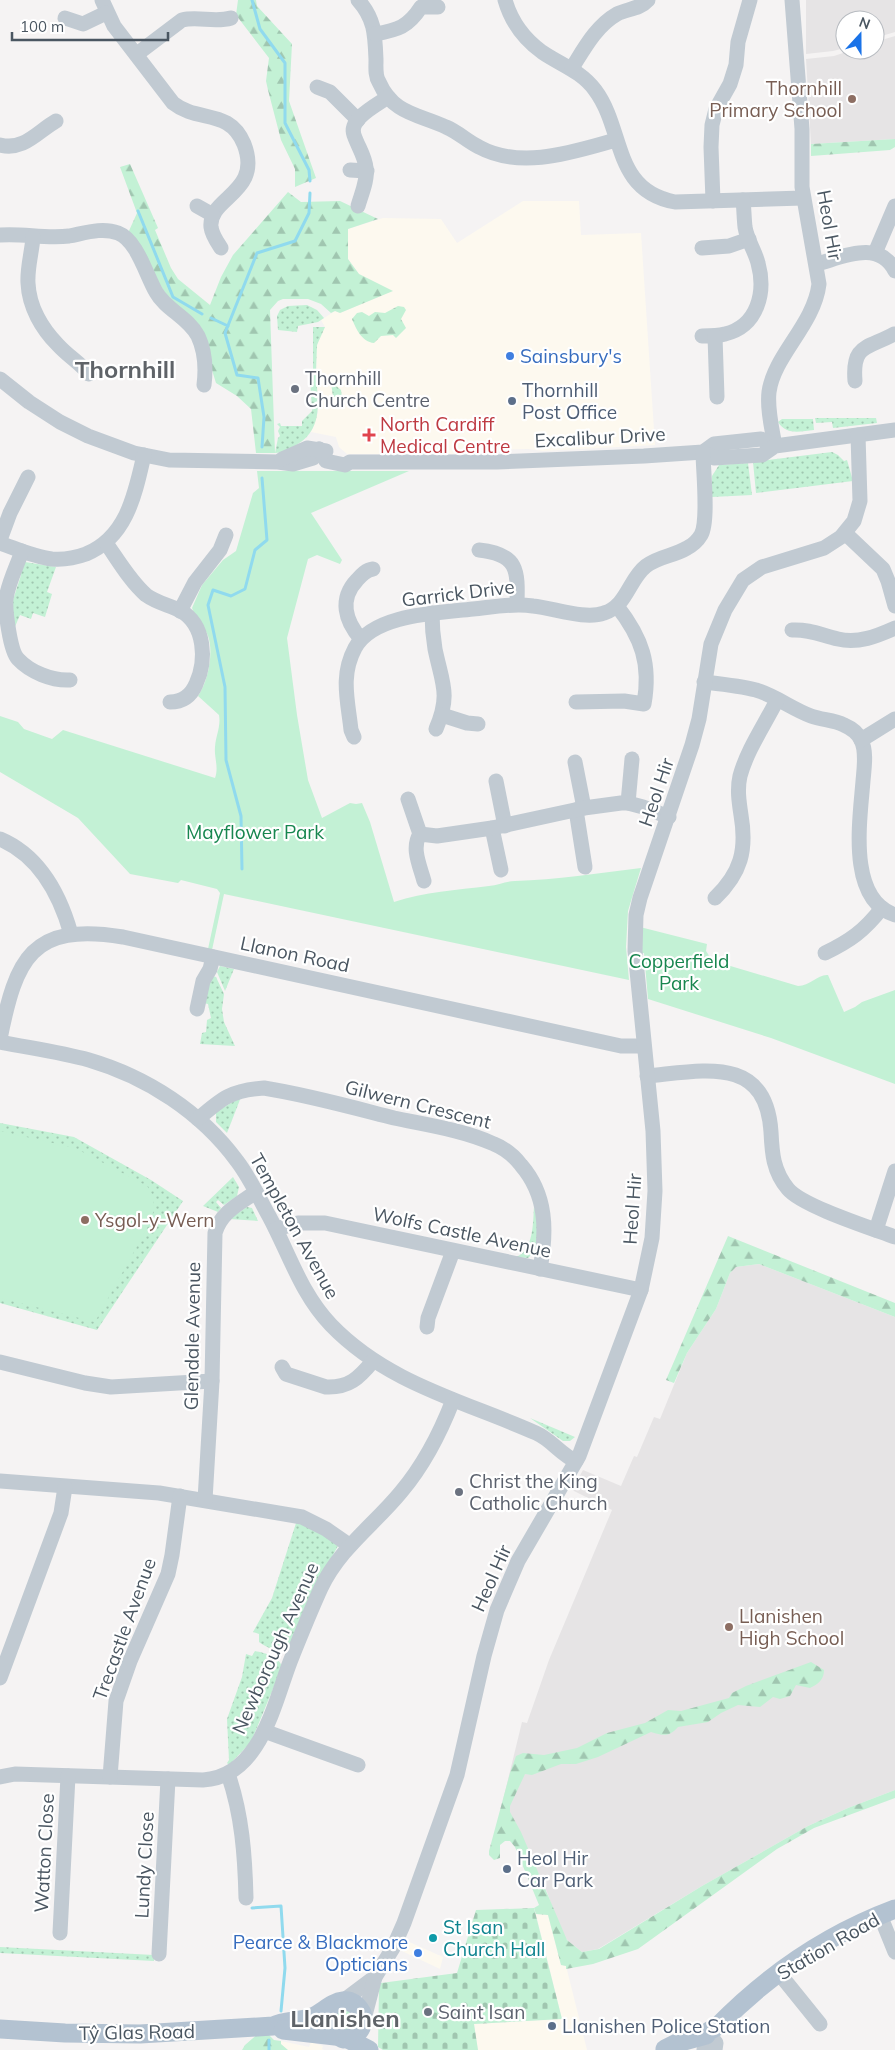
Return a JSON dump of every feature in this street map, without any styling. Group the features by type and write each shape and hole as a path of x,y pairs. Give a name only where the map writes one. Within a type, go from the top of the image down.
{"main road":[{"name":"Station Road","path":"664,2050 677,2043 711,2042 778,1972 841,1934 887,1912"},
{"path":"337,2004 357,2006 363,2022 368,2049 330,2032 326,2022 328,2012 337,2004"},
{"name":"Tŷ Glas Road","path":"0,2029 65,2034 140,2034 273,2026 280,2023 304,2020 337,2004"},
{"path":"341,2037 356,2035 363,2022"},
{"name":"Tŷ Glas Road","path":"273,2026 279,2030 341,2037"}],"street":[{"path":"358,0 368,11 375,34 378,80 388,97 410,115 446,127 479,148 500,156 536,158 586,149 616,140"},
{"path":"505,0 512,19 525,36 542,51 572,68 586,80 599,96 610,116 625,164 638,182 650,193 675,202 803,198"},
{"path":"572,68 592,38 610,19 617,14 641,6 648,0"},
{"path":"713,201 710,147 712,125 716,109 730,84 736,65 738,42 750,0"},
{"name":"Heol Hir","path":"775,446 769,399 770,385 815,302 819,284 817,264 803,198 802,129 792,0"},
{"path":"375,34 404,26 413,19 419,3 438,7"},
{"path":"65,18 83,24 104,6 118,31 174,103 187,112 228,122 238,133 243,143 248,163 245,179 213,215 211,221 212,233 221,248"},
{"path":"137,54 182,20 225,20 231,18"},
{"path":"327,86 358,120"},
{"path":"358,206 367,171 364,156 353,133 358,120 388,97"},
{"path":"0,145 12,147 20,145 56,121"},
{"path":"350,170 367,171"},
{"path":"717,398 709,336 724,335 739,329 750,320 757,307 760,292 760,275 745,227 743,200"},
{"path":"197,206 213,215"},
{"path":"875,253 895,206"},
{"path":"0,235 32,237 68,236 101,230 115,232 127,238 134,247 160,298 181,316 199,338 204,355 204,385"},
{"path":"32,237 28,283 33,307 44,329 58,346 80,363 89,374"},
{"path":"702,248 729,246 749,239"},
{"path":"817,264 861,252 875,253 887,260 895,271"},
{"path":"855,381 854,365 859,353 895,333"},
{"name":"Excalibur Drive","path":"0,379 29,402 75,430 120,448 169,460 278,462 307,448 319,449 326,461 345,465 350,462 523,461 703,452 714,444 762,440 775,446 895,430"},
{"name":"Heol Hir","path":"363,2022 375,1977 393,1948 404,1923 452,1793 466,1740 486,1647 501,1599 518,1561 576,1461 641,1290 652,1238 654,1152 635,952 636,915 642,891 692,745 708,653 731,599 743,580 762,566 824,548 835,542 845,533 854,521 858,509 860,471 851,436"},
{"path":"576,702 624,701 644,704 647,670 635,632 617,606 645,567 659,558 686,548 701,535 705,522 703,452"},
{"path":"28,478 10,513 0,541 44,558 68,559 87,553 106,543 118,530 128,513 135,493 144,455"},
{"path":"845,533 889,566 888,582 895,606"},
{"path":"180,610 195,582 220,550 226,535"},
{"path":"106,543 143,591 162,604 180,610 191,620 199,634 203,648 197,683 181,701 170,702"},
{"path":"478,550 500,554 512,562 517,576 517,604"},
{"path":"22,551 6,601 14,653 18,659 43,675 70,680"},
{"path":"354,737 351,730 345,680 349,661 361,639 349,623 345,610 346,601 350,588 367,569 373,569"},
{"name":"Garrick Drive","path":"361,639 370,632 404,618 432,613 517,604 593,615 609,612 617,606"},
{"path":"432,613 435,648 445,692 439,722 478,724"},
{"path":"792,630 811,630 840,640 858,641 875,637 895,628"},
{"path":"704,682 757,691 814,717 845,725 857,734 861,740 864,750 860,839 861,860 867,888 888,911 846,943 825,954"},
{"path":"715,898 730,881 741,858 744,836 739,795 740,777 777,700"},
{"path":"861,740 895,719"},
{"path":"628,803 632,759"},
{"path":"575,762 585,866"},
{"path":"496,781 501,870"},
{"path":"408,799 420,834 417,839 416,850 424,881"},
{"path":"420,834 437,836 498,827 580,809 628,803 668,817"},
{"path":"0,839 26,856 45,875 58,895 71,934"},
{"name":"Llanon Road","path":"0,1041 10,993 24,962 39,947 58,937 71,934 98,934 123,937 621,1046 644,1046"},
{"path":"197,1008 203,981 214,957"},
{"name":"Templeton Avenue","path":"0,1041 65,1054 111,1068 153,1087 181,1105 198,1119 236,1160 276,1229 295,1272 319,1311 343,1336 372,1360 400,1377 539,1434 576,1461"},
{"path":"647,1076 708,1069 724,1071 742,1078 756,1089 766,1104 770,1121 773,1162 786,1187 806,1202 895,1237"},
{"name":"Gilwern Crescent","path":"198,1119 226,1096 244,1090 264,1088 463,1134 496,1144 515,1158 523,1167 530,1176 540,1198 545,1228 540,1269"},
{"path":"876,1230 895,1170"},
{"name":"Glendale Avenue","path":"205,1500 212,1381 215,1233 219,1222 226,1212 256,1192"},
{"name":"Wolfs Castle Avenue","path":"276,1229 298,1223 325,1223 641,1290"},
{"path":"427,1327 428,1318 453,1251"},
{"path":"282,1367 286,1374 326,1387 333,1387 356,1380 372,1360"},
{"path":"0,1362 85,1383 111,1387 212,1381"},
{"name":"Newborough Avenue","path":"228,1774 248,1756 264,1730 322,1587 335,1563 349,1545 408,1484 433,1442 454,1400"},
{"path":"0,1481 159,1493 205,1500 302,1518 326,1528 349,1545"},
{"path":"0,1678 61,1513 65,1486"},
{"name":"Trecastle Avenue","path":"110,1777 116,1701 130,1661 168,1574 180,1496"},
{"path":"264,1730 358,1765"},
{"path":"0,1777 16,1774 211,1779 228,1774 234,1791 243,1839 246,1898"},
{"name":"Watton Close","path":"60,1933 68,1776"},
{"name":"Lundy Close","path":"159,1954 168,1779"},
{"path":"887,1912 895,1952"},
{"path":"778,1972 820,2024"},
{"name":"Heol Hir","path":"337,2004 375,1977"}],"shaded area":[{"name":"Thornhill Primary School","path":"806,0 895,0 895,32 885,35 885,10 835,10 835,50 806,54"},
{"name":"Thornhill Primary School","path":"895,36 895,139 811,144 806,59 835,56 835,60 885,60 885,39"},
{"path":"523,201 579,201 581,235 641,233 655,445 543,451 528,449 485,450 460,454 347,454 339,447 336,437 311,432 318,413 316,351 319,338 325,327 321,320 335,311 340,313 392,291 359,274 348,259 348,229 383,218 441,219 457,243"},
{"name":"Llanishen High School","path":"759,1264 895,1317 895,1790 808,1826 702,1886 598,1949 582,1952 567,1940 560,1929 547,1892 503,1800 522,1722 527,1723 549,1660 612,1510 572,1490 583,1470 621,1486 634,1456 637,1457 654,1417 660,1419 687,1353 716,1309 730,1273 736,1267"},
{"path":"536,1914 548,1915 561,1965 566,1966 587,2050 478,2050 474,2024 562,2019"},
{"path":"407,1941 443,1957 440,1969 402,1951"},
{"path":"281,2041 309,2047 311,2042 323,2046 322,2049 324,2050 280,2050"}],"green space":[{"path":"238,0 256,0 257,6 292,44 289,101 316,178 295,187 295,169 281,140 266,81 269,58 236,15"},
{"path":"895,139 895,147 890,150 811,156 811,144"},
{"path":"130,164 158,228 155,230 171,268 178,279 210,305 221,277 233,255 288,192 301,202 340,201 378,219 348,229 348,259 359,274 393,291 340,313 335,311 331,313 321,304 308,299 283,299 278,301 270,310 275,453 256,453 251,409 237,396 216,383 211,367 128,233 137,213 120,167"},
{"path":"307,305 317,310 324,318 318,322 298,326 297,332 278,330 277,316 280,310 288,306"},
{"path":"398,306 404,307 406,310 401,319 406,328 396,338 393,335 381,336 374,343 370,342 355,327 352,319 357,313 362,312 369,316 375,312 385,313"},
{"path":"313,327 325,327 317,345 316,370 313,371"},
{"path":"316,375 317,416 310,433 303,441 293,447 275,453 280,436 278,431 280,427 277,424 280,423 281,426 302,426 302,421 312,411 310,376"},
{"path":"331,382 341,390 342,397 333,397"},
{"path":"815,418 876,418 877,423 833,428 832,422 816,423"},
{"path":"782,419 813,419 814,430 790,431 778,422"},
{"path":"832,452 844,461 847,460 853,481 756,493 753,462"},
{"path":"748,463 752,495 712,497 712,476 719,465"},
{"name":"Mayflower Park","path":"257,471 409,471 311,513 342,560 340,564 317,555 308,559 287,638 308,780 322,818 350,803 362,803 370,822 394,902 429,894 512,881 562,878 641,868 628,911 626,947 629,980 224,894 212,950 208,949 220,893 217,889 181,880 178,883 130,874 78,818 0,772 0,716 18,722 24,729 52,739 63,730 215,778 217,770 215,747 219,715 198,696 205,683 209,667 210,643 192,608 202,585 223,560 236,551 253,493 259,488"},
{"path":"25,562 56,567 47,592 52,594 45,617 33,613 31,619 20,615 14,629 12,603 21,575 19,571"},
{"name":"Copperfield Park","path":"640,927 707,944 706,951 717,962 798,986 828,975 844,1012 862,1002 895,990 895,1084 771,1038 648,999 644,953 640,953"},
{"path":"220,966 234,969 225,991 217,972"},
{"path":"213,976 216,977 224,994 222,1009 224,1022 235,1046 200,1044 202,1033 206,1032 207,1020 211,1018 208,1004 203,1003 209,981"},
{"path":"241,1097 227,1133 216,1122 216,1112"},
{"name":"Ysgol-y-Wern","path":"0,1123 74,1137 151,1180 183,1201 97,1330 0,1303"},
{"name":"Ysgol-y-Wern","path":"0,1131 75,1148 147,1186 150,1190 154,1204 150,1223 95,1322 0,1298"},
{"path":"233,1177 239,1187 237,1196 224,1205 218,1200 216,1202 221,1208 218,1212 203,1206"},
{"path":"534,1206 538,1226 536,1247 528,1258 516,1257 522,1254 529,1242 533,1227"},
{"path":"247,1207 252,1208 258,1221 229,1219"},
{"path":"728,1236 895,1303 895,1317 759,1264 736,1267 730,1273 716,1309 687,1353 674,1383 666,1380"},
{"path":"530,1418 575,1437 570,1441 563,1441"},
{"path":"297,1520 339,1544 321,1577 288,1650 281,1651 272,1649 259,1642 259,1634 253,1632 272,1598"},
{"path":"255,1651 275,1658 282,1667 251,1742 229,1765 227,1763 229,1760 227,1719 242,1677 246,1654 252,1656"},
{"path":"811,1662 824,1670 822,1679 810,1688 796,1685 790,1696 780,1699 773,1697 760,1707 738,1705 708,1722 678,1727 672,1733 666,1735 651,1732 598,1757 576,1764 561,1764 532,1775 525,1774 510,1806 510,1812 521,1832 567,1940 582,1952 599,1949 702,1886 808,1826 895,1790 895,1798 814,1828 777,1849 638,1949 593,1964 566,1969 566,1966 561,1965 548,1915 536,1914 534,1908 539,1905 515,1847 510,1841 505,1841 500,1845 500,1858 494,1860 489,1855 516,1756 523,1753 544,1755 577,1748 607,1733 645,1723 668,1710 681,1711 729,1698 732,1693 746,1686"},
{"path":"534,1908 562,2019 474,2024 478,2050 383,2050 378,2047 379,1988 381,1983 457,1973 476,1910"},
{"path":"0,1947 154,1955 154,1961 0,1953"},
{"path":"345,2005 359,2019 343,2033 331,2015"},
{"path":"259,2033 269,2035 274,2040 281,2041 281,2044 288,2050 242,2050"}],"waterway":[{"path":"252,0 260,29 285,63 285,123 309,170 310,181"},
{"path":"262,447 264,417 258,378 237,375 225,333 257,253 295,241 309,213 310,193"},
{"path":"138,211 173,297 202,314"},
{"path":"211,318 228,326"},
{"path":"242,869 241,816 226,760 225,687 208,605 213,590 231,596 245,589 255,550 267,540 262,478"},
{"path":"252,1908 281,1906 285,1968 281,2011"},
{"path":"269,2040 269,2050"}],"place":[{"name":"Thornhill Primary School","path":"852,99"},
{"name":"Sainsbury's","path":"510,356"},
{"name":"Thornhill Church Centre","path":"295,389"},
{"name":"Thornhill Post Office","path":"512,401"},
{"name":"North Cardiff Medical Centre","path":"369,435"},
{"name":"Ysgol-y-Wern","path":"85,1220"},
{"name":"Christ the King Catholic Church","path":"459,1492"},
{"name":"Llanishen High School","path":"729,1627"},
{"name":"Heol Hir Car Park","path":"507,1869"},
{"name":"St Isan Church Hall","path":"433,1938"},
{"name":"Pearce & Blackmore Opticians","path":"418,1953"},
{"name":"Saint Isan","path":"428,2012"},
{"name":"Llanishen Police Station","path":"552,2026"}],"district":[{"name":"Thornhill","path":"125,370"},
{"name":"Llanishen","path":"345,2019"}]}
